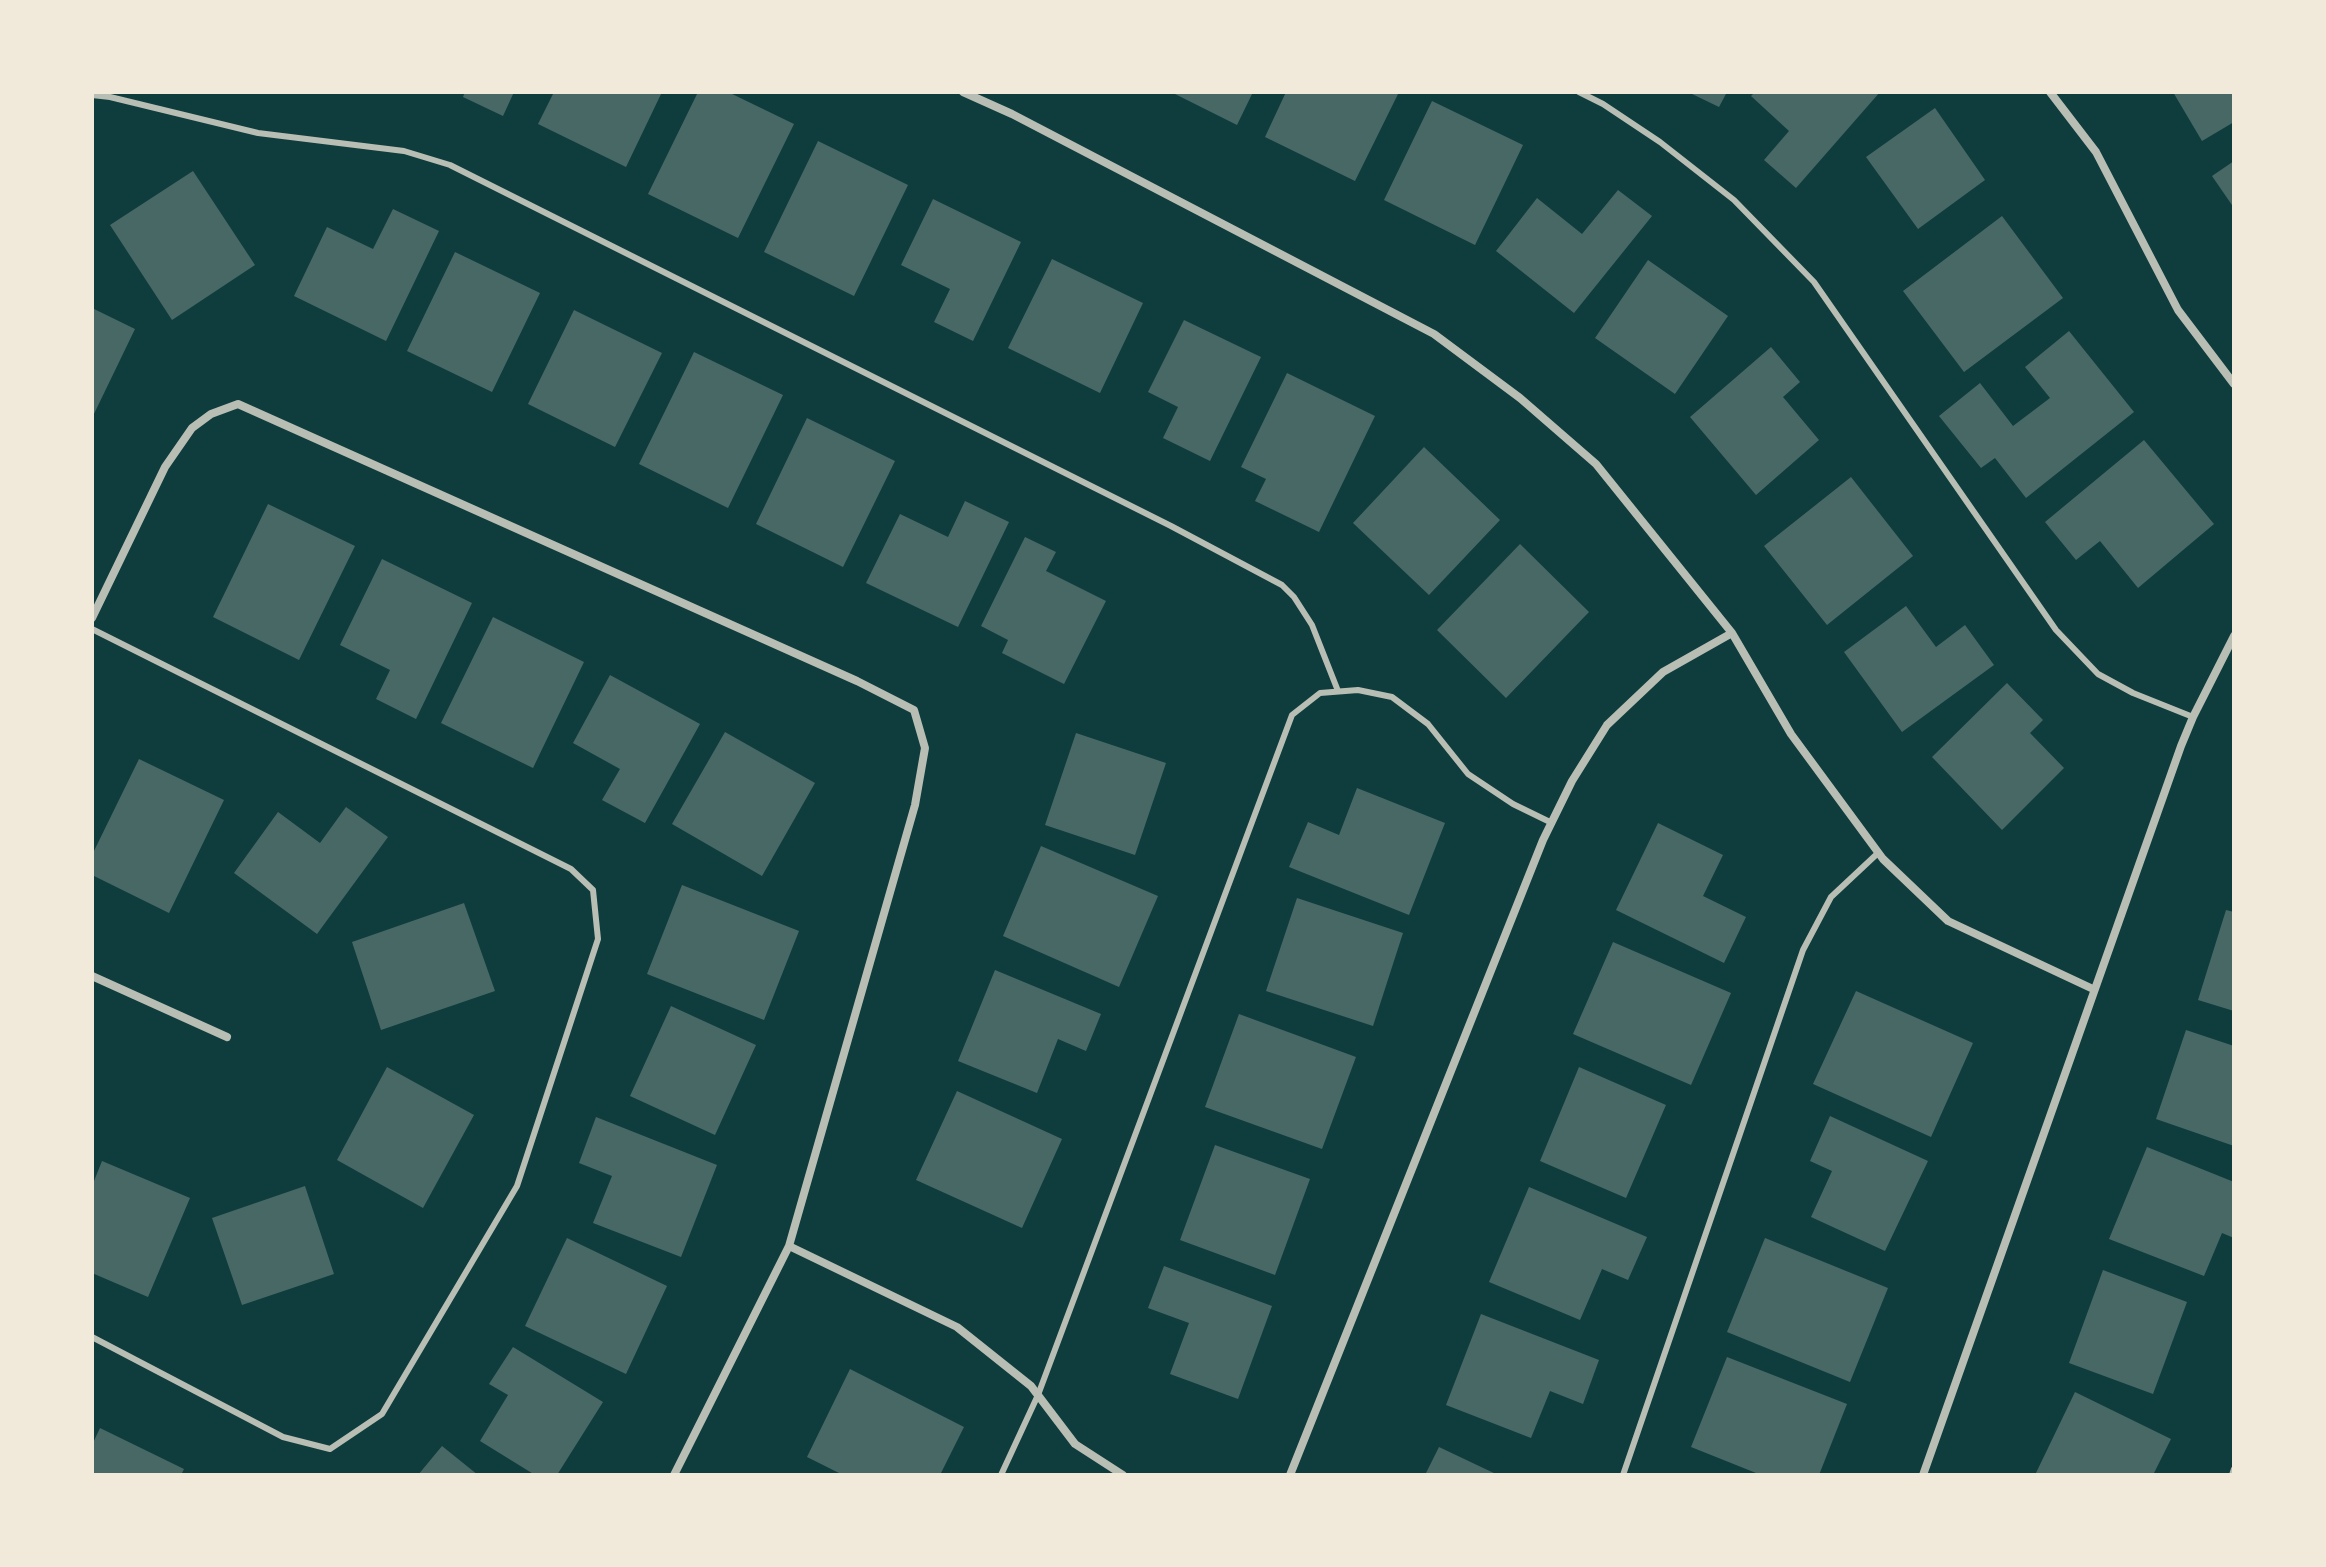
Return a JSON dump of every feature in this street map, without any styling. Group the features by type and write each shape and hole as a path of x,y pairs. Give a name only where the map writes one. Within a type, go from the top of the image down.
{"street":[{"path":"963,92 1012,114 1434,334 1520,398 1596,464 1732,633 1791,734 1878,853 1948,921 2093,989"},
{"path":"2050,92 2096,152 2178,310 2234,384"},
{"path":"92,618 165,467 192,428 211,414 238,404 857,681 914,710 925,748 915,805 789,1246 674,1475"},
{"path":"1290,1475 1552,823 1572,781 1607,725 1663,672 1732,633"},
{"path":"1923,1475 2093,989 2193,717 2234,636"},
{"path":"92,976 227,1037"},
{"path":"789,1246 957,1327 1031,1386 1075,1444 1123,1475"}],"lane":[{"path":"1579,92 1660,142 1734,200 1814,282 2056,630 2098,674 2133,693 2193,717"},
{"path":"92,95 258,133 404,151 450,165 1157,519 1282,585 1312,625 1338,691"},
{"path":"92,629 571,869 593,890 598,939 517,1186 382,1414 330,1449 283,1437 92,1337"},
{"path":"1001,1475 1038,1395 1292,715 1320,693 1358,690 1392,697 1428,724 1468,774 1513,804 1552,823"},
{"path":"1623,1475 1803,950 1831,897 1878,853"},
{"path":"2232,1475 2234,1469"}],"building":[{"path":"465,92 514,92 503,116 463,97"},
{"path":"554,92 662,92 626,167 538,124"},
{"path":"698,92 728,92 794,124 738,238 648,194"},
{"path":"1171,92 1253,92 1237,125"},
{"path":"1286,92 1399,92 1355,181 1265,137"},
{"path":"1688,92 1727,92 1719,107"},
{"path":"1755,92 1880,92 1796,188 1764,160 1789,131 1751,96"},
{"path":"2173,92 2234,92 2234,122 2202,141"},
{"path":"1432,101 1523,145 1475,245 1384,200"},
{"path":"1935,108 1985,180 1918,229 1866,157"},
{"path":"818,141 908,185 854,296 764,252"},
{"path":"2234,161 2234,208 2212,176"},
{"path":"193,171 255,265 172,320 110,225"},
{"path":"1618,190 1652,216 1574,313 1496,251 1537,198 1582,234"},
{"path":"933,199 1021,242 973,341 934,322 950,289 901,265"},
{"path":"393,209 439,231 386,341 294,296 327,227 373,249"},
{"path":"2002,216 2063,298 1964,372 1903,291"},
{"path":"455,252 540,293 492,392 407,351"},
{"path":"1052,259 1143,303 1100,393 1008,348"},
{"path":"1648,260 1728,316 1675,394 1595,338"},
{"path":"92,308 135,329 92,418"},
{"path":"574,310 662,353 615,447 528,404"},
{"path":"1184,320 1261,357 1210,461 1163,438 1178,407 1148,392"},
{"path":"2069,331 2134,412 2026,498 1995,458 1981,468 1939,416 1980,383 2013,426 2050,398 2025,367"},
{"path":"1771,347 1800,382 1783,397 1819,440 1756,495 1690,417"},
{"path":"694,352 783,395 728,508 639,464"},
{"path":"1287,373 1375,416 1319,532 1255,501 1266,479 1241,467"},
{"path":"807,418 895,461 843,567 756,524"},
{"path":"2144,440 2214,524 2138,588 2100,541 2076,560 2045,522"},
{"path":"1424,447 1500,520 1429,595 1353,523"},
{"path":"1851,477 1913,556 1827,625 1764,546"},
{"path":"965,501 1009,522 958,627 866,583 900,514 948,537"},
{"path":"268,504 355,546 299,660 213,617"},
{"path":"1025,537 1056,552 1046,571 1106,601 1064,684 1002,653 1008,640 981,626"},
{"path":"1520,544 1589,612 1506,698 1437,630"},
{"path":"382,559 472,603 416,719 376,699 390,670 340,645"},
{"path":"1906,606 1936,647 1965,625 1994,665 1902,732 1844,652"},
{"path":"493,617 584,662 533,768 441,723"},
{"path":"610,675 700,724 645,823 602,800 620,769 573,743"},
{"path":"2007,683 2043,720 2030,733 2064,768 2002,830 1932,757"},
{"path":"725,732 815,783 762,876 672,824"},
{"path":"1076,733 1166,763 1135,855 1045,825"},
{"path":"139,759 224,800 169,913 92,875 92,855"},
{"path":"1357,788 1445,823 1409,915 1289,867 1308,822 1339,835"},
{"path":"346,807 388,837 317,934 234,873 278,812 320,843"},
{"path":"1658,823 1723,855 1703,896 1746,917 1724,963 1616,910"},
{"path":"1041,846 1158,896 1119,987 1003,936"},
{"path":"682,885 799,931 764,1020 647,974"},
{"path":"1297,898 1403,933 1373,1026 1266,991"},
{"path":"464,903 495,991 381,1030 352,942"},
{"path":"2226,910 2234,912 2234,1011 2198,1000"},
{"path":"1613,942 1731,993 1691,1085 1573,1034"},
{"path":"995,970 1101,1014 1086,1051 1058,1039 1037,1093 958,1061"},
{"path":"1856,991 1973,1043 1931,1137 1813,1084"},
{"path":"671,1006 756,1045 715,1135 630,1096"},
{"path":"1239,1014 1356,1057 1322,1149 1205,1107"},
{"path":"2186,1030 2234,1046 2234,1146 2156,1119"},
{"path":"387,1067 474,1115 423,1208 337,1160"},
{"path":"1579,1067 1666,1105 1626,1198 1540,1161"},
{"path":"957,1091 1062,1139 1022,1228 916,1180"},
{"path":"1830,1116 1928,1161 1885,1251 1811,1217 1832,1171 1810,1161"},
{"path":"596,1117 717,1165 681,1257 593,1223 612,1176 579,1163"},
{"path":"1215,1145 1310,1179 1275,1275 1180,1240"},
{"path":"2147,1147 2234,1182 2234,1238 2222,1233 2204,1276 2109,1239"},
{"path":"102,1161 190,1198 148,1297 92,1273 92,1186"},
{"path":"305,1186 334,1274 242,1305 212,1218"},
{"path":"1529,1187 1647,1237 1628,1280 1602,1269 1580,1320 1489,1282"},
{"path":"567,1238 667,1286 626,1374 525,1326"},
{"path":"1765,1238 1888,1288 1850,1382 1727,1332"},
{"path":"1164,1266 1272,1306 1238,1399 1170,1374 1189,1323 1148,1308"},
{"path":"2103,1270 2187,1302 2153,1394 2069,1363"},
{"path":"1481,1314 1599,1360 1583,1404 1550,1391 1531,1438 1446,1405"},
{"path":"513,1347 603,1402 557,1475 535,1475 480,1441 508,1395 489,1384"},
{"path":"1727,1357 1847,1404 1819,1475 1761,1475 1691,1447"},
{"path":"850,1369 964,1427 940,1475 843,1475 807,1457"},
{"path":"2075,1392 2171,1439 2153,1475 2035,1475"},
{"path":"100,1428 184,1469 181,1475 92,1475 92,1445"},
{"path":"442,1446 478,1475 418,1475"},
{"path":"1439,1447 1498,1475 1425,1475"}]}
